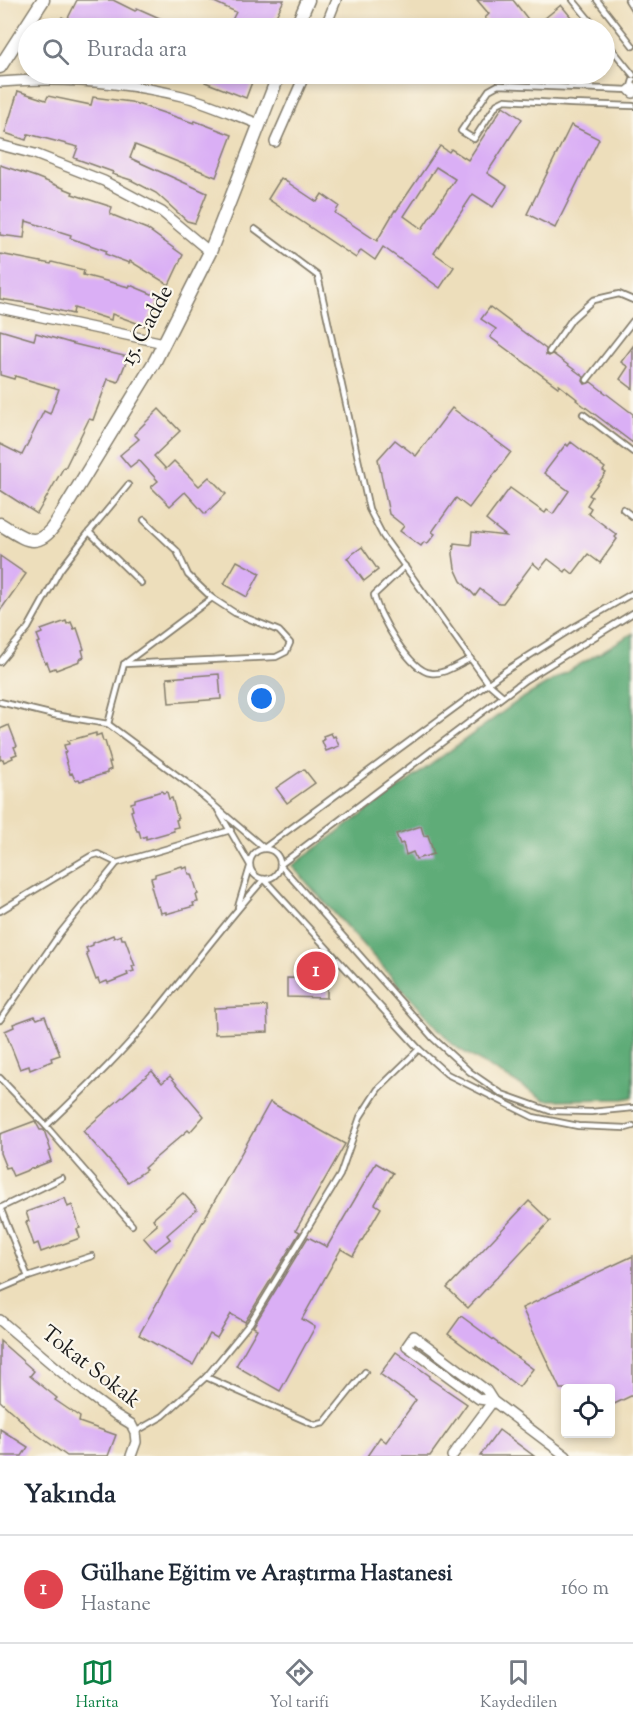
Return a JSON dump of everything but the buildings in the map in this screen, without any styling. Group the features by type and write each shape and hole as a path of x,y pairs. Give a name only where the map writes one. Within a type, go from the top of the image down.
{"street":[{"path":"32,18 44,0"},
{"path":"300,18 308,0"},
{"path":"329,18 336,0"},
{"path":"0,67 18,40"},
{"path":"0,82 18,80"},
{"path":"118,84 184,96 259,124"},
{"name":"15. Cadde","path":"0,525 25,539 39,540 48,535 155,361 210,252 275,84"},
{"path":"275,142 301,84"},
{"path":"0,145 34,154 104,181 162,212 210,252"},
{"path":"0,308 164,343"},
{"name":"Tokat Sokak","path":"0,1320 85,1392 131,1424 135,1432 131,1456"},
{"path":"493,1401 479,1399 407,1346 414,1336 486,1390 493,1401 566,1456"},
{"path":"452,1456 493,1401"}],"lane":[{"path":"573,0 588,18"},
{"path":"597,0 611,18"},
{"path":"628,0 633,8"},
{"path":"615,23 633,46"},
{"path":"615,53 633,77 632,90 498,85 489,90 461,131 474,139 497,104 505,100 572,105 633,106"},
{"path":"255,229 318,276 369,509 383,536 470,659 488,683 503,696"},
{"path":"549,352 572,319 594,300 619,294 633,300"},
{"path":"587,380 633,321"},
{"path":"583,414 633,453"},
{"path":"0,662 28,628 60,570 128,485"},
{"path":"623,509 633,517"},
{"path":"124,664 276,657 286,652 290,643 279,631 235,613 212,598 188,575 177,551 144,520"},
{"path":"89,532 141,583"},
{"path":"405,566 374,595 377,608 403,650 421,670 431,673 442,673 470,659"},
{"path":"237,909 251,856 255,852 264,848 488,683 576,626 633,593"},
{"path":"108,724 124,664 212,598"},
{"path":"280,865 525,680 633,613"},
{"path":"0,702 108,724 190,785 264,848 274,851 278,855 280,865 277,874 264,879 237,909 148,1021 115,1058 46,1126"},
{"path":"215,806 231,830 255,875 264,879 419,1049 447,1074 533,1117 578,1126 626,1128 633,1126"},
{"path":"0,1020 61,932 117,863 231,830"},
{"path":"0,911 91,856 98,854 117,863"},
{"path":"280,865 433,1038 470,1072 502,1094 550,1111 591,1112 633,1108"},
{"path":"135,1432 163,1416 206,1377 250,1323 340,1175 360,1117 378,1089 419,1049"},
{"path":"0,1078 46,1126 132,1225"},
{"path":"28,1277 0,1208 62,1178"},
{"path":"0,1289 28,1277 92,1256"},
{"path":"206,1377 315,1425 324,1423 365,1372"}],"green space":[{"path":"633,633 633,1097 545,1100 454,1046 292,866 518,701"}],"place":[{"name":"Gülhane Eğitim ve Araştırma Hastanesi","path":"316,971"}]}
